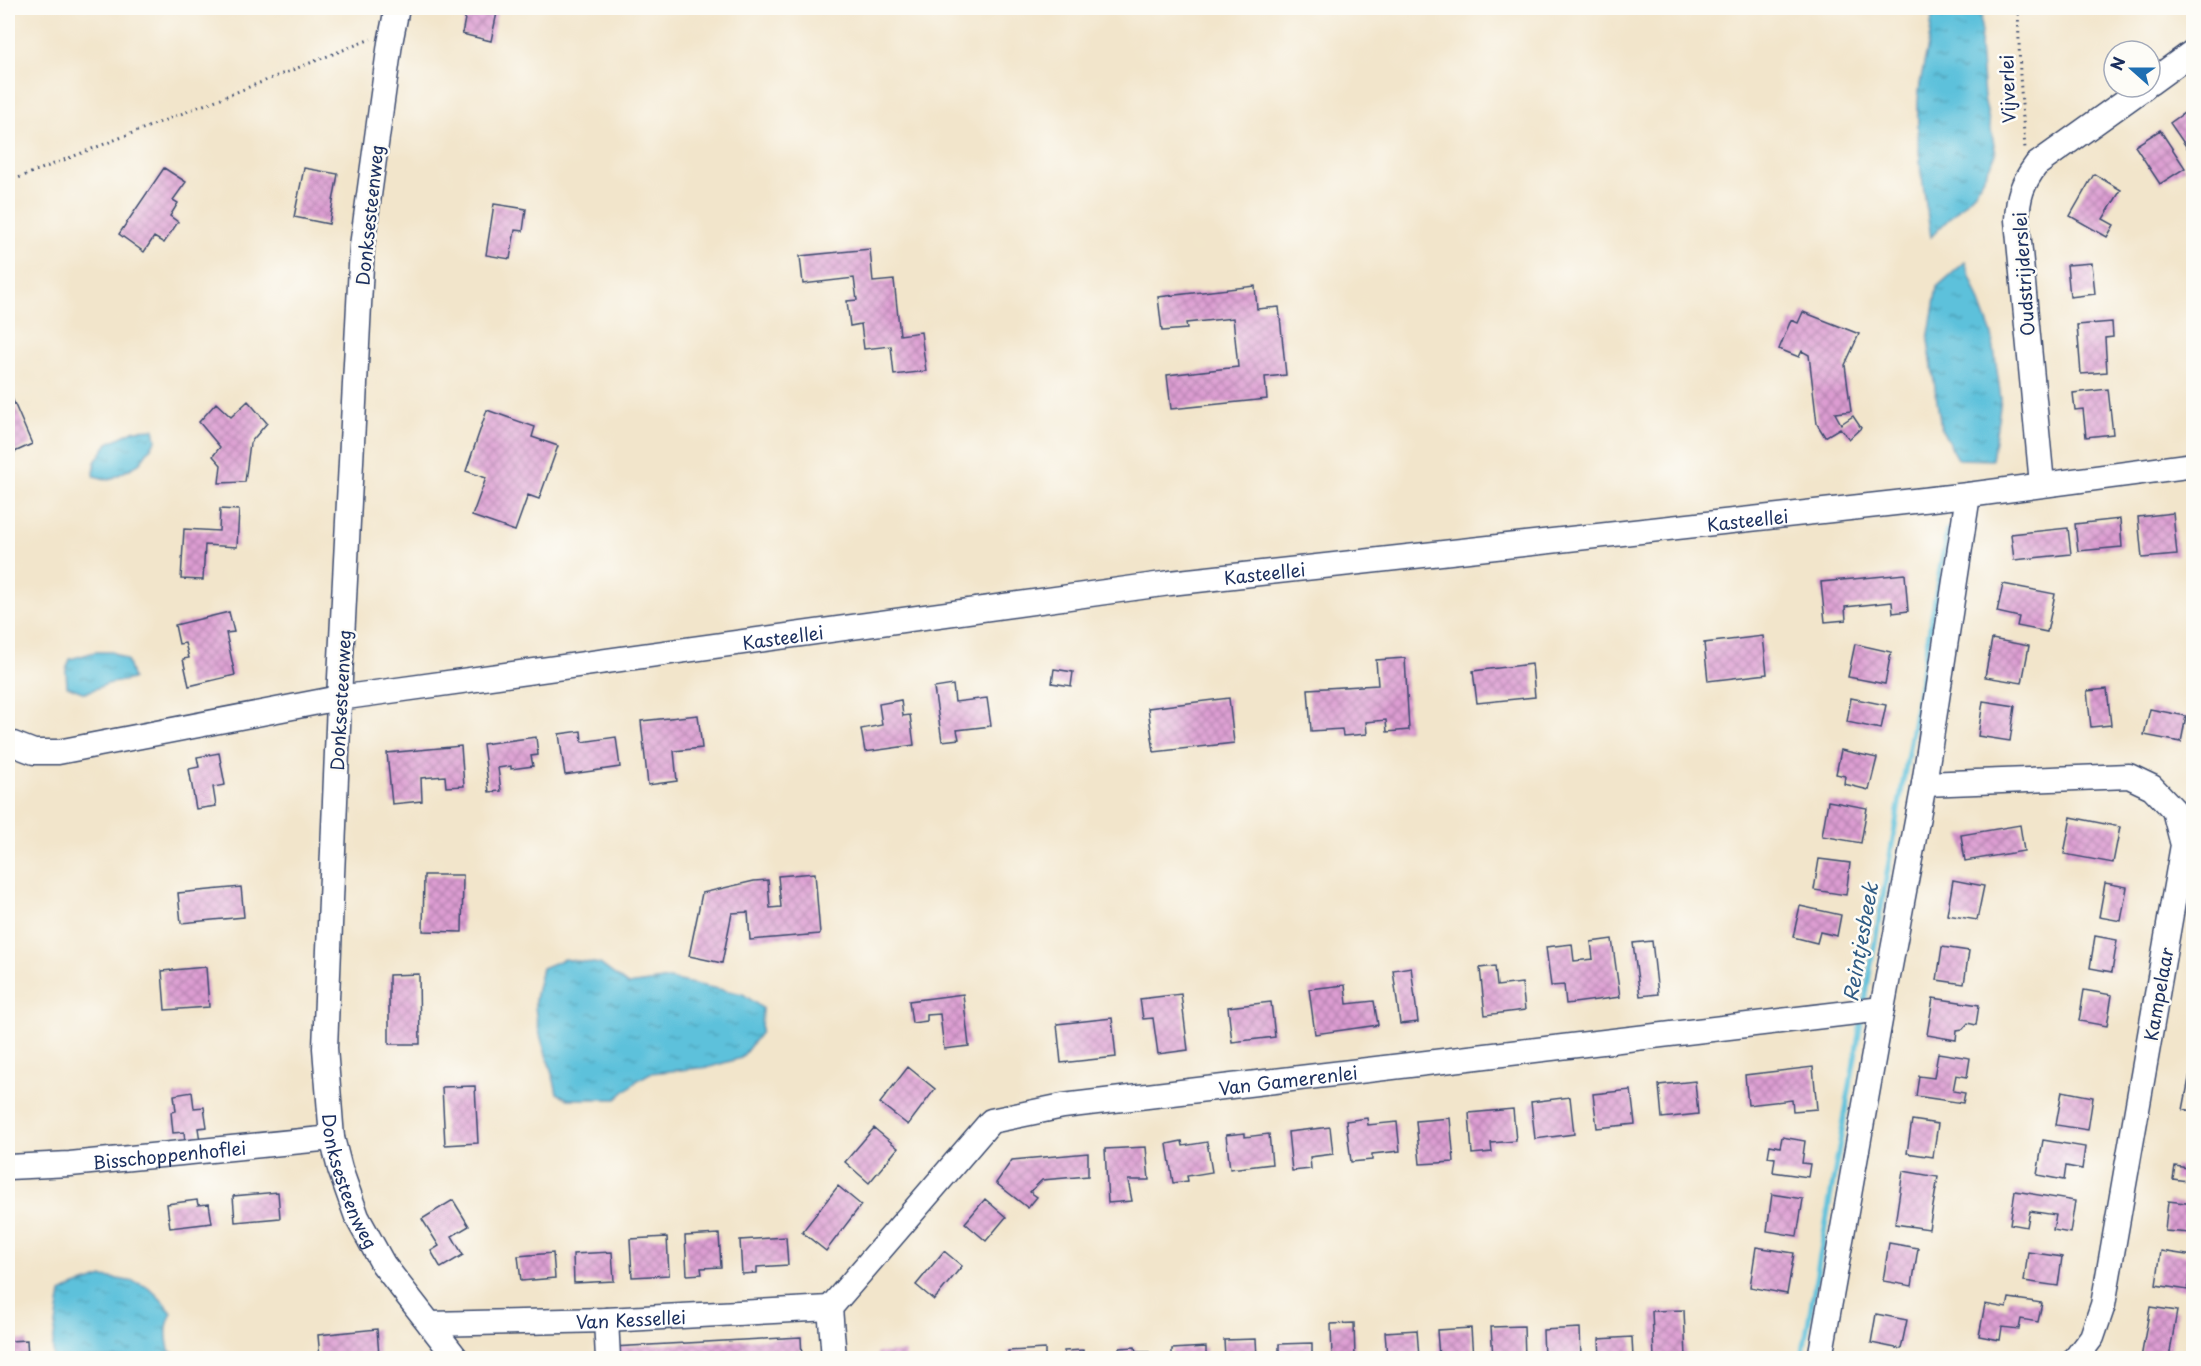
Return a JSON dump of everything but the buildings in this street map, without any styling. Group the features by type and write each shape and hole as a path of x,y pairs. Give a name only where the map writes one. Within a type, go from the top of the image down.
{"street":[{"name":"Donksesteenweg","path":"397,8 390,43 362,246 339,698 326,1048 332,1138 357,1217 383,1263 456,1359"},
{"path":"2162,74 2193,51"},
{"name":"Oudstrijderslei","path":"2042,484 2017,220 2018,200 2026,179 2036,165 2128,99"},
{"name":"Kasteellei","path":"8,742 34,752 58,752 339,698 1170,583 1968,495 2193,465"},
{"path":"1820,1359 1924,784 1968,495"},
{"name":"Kampelaar","path":"1924,784 2129,776 2152,787 2174,810 2183,845 2103,1305 2092,1337 2076,1359"},
{"name":"Van Gamerenlei","path":"830,1308 991,1121 1075,1105 1882,1009"},
{"name":"Bisschoppenhoflei","path":"8,1167 70,1164 332,1138"},
{"path":"830,1308 834,1359"},
{"name":"Van Kessellei","path":"430,1324 606,1320 830,1308"},
{"path":"606,1320 609,1359"}],"path":[{"name":"Vijverlei","path":"2018,8 2024,147 2036,165"},
{"path":"8,182 369,38"}],"water":[{"path":"1932,8 1982,8 1980,47 1984,98 1996,154 1975,192 1931,237 1921,170 1918,120 1919,91 1932,20"},
{"path":"1965,262 1992,335 2001,399 1992,460 1958,459 1941,428 1928,340 1937,287"},
{"path":"154,429 156,440 139,464 109,480 94,476 95,462 108,443 135,430"},
{"path":"95,652 112,652 127,660 133,679 107,684 85,693 67,686 66,670 70,659"},
{"path":"564,959 600,964 628,985 669,979 743,994 762,1008 761,1032 741,1058 710,1067 650,1073 616,1099 568,1099 557,1093 540,1036 535,1001 542,968"},
{"path":"103,1277 135,1282 156,1294 172,1313 167,1327 167,1340 169,1350 179,1358 53,1358 53,1343 61,1293"}],"waterway":[{"name":"Reintjesbeek","path":"1864,1005 1947,530"},
{"name":"Reintjesbeek","path":"1802,1358 1862,1017"}]}
